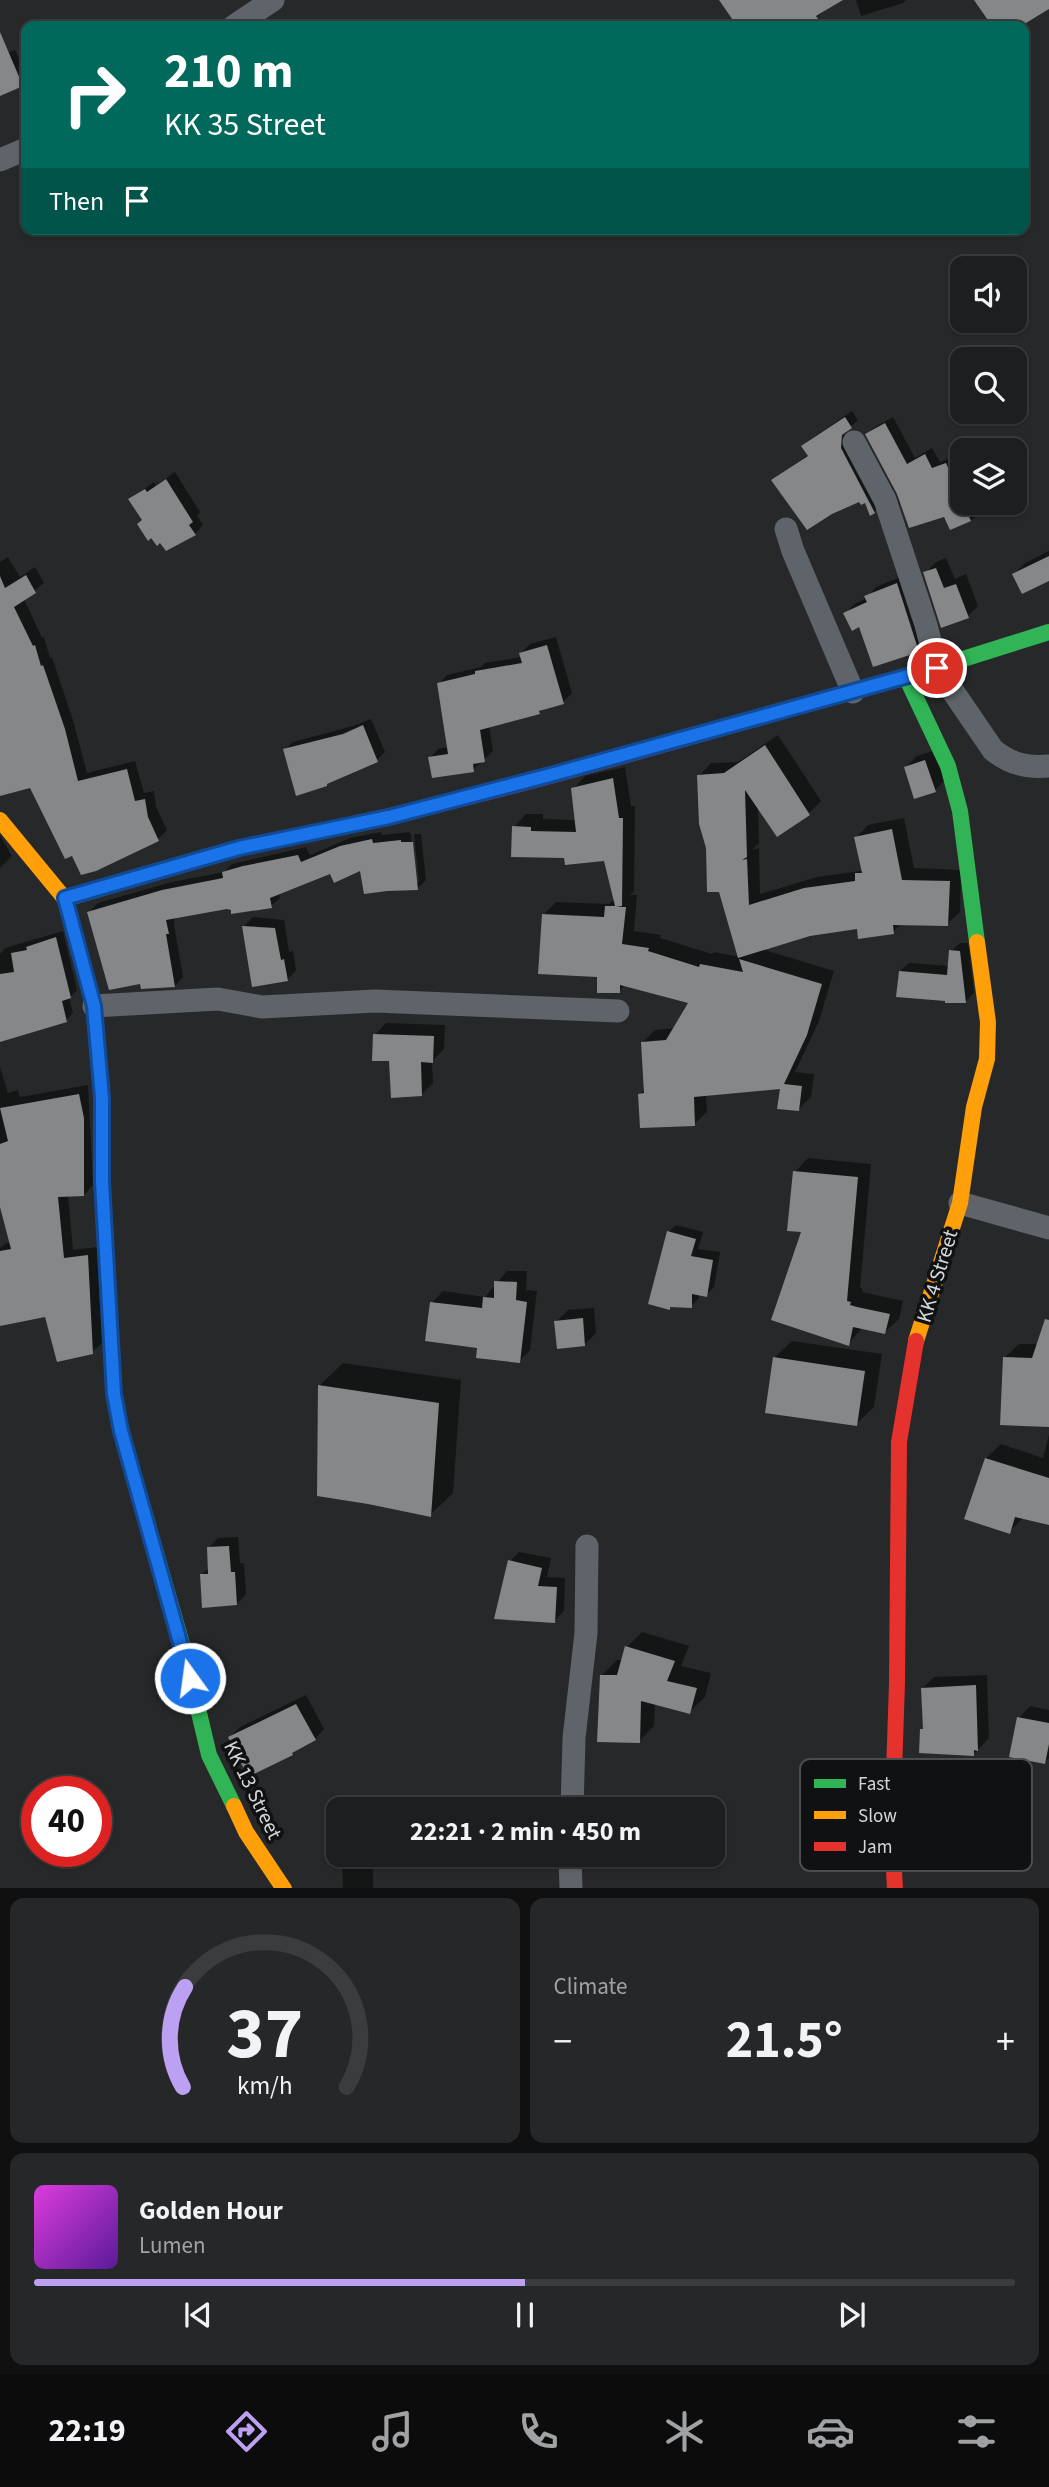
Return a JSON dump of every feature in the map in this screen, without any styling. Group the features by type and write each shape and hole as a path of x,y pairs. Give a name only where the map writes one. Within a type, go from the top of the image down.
{"street":[{"path":"242,21 273,0"},
{"path":"0,160 21,151"},
{"path":"854,443 885,499 926,625 937,668 993,750 1004,759 1019,765 1049,766"},
{"path":"786,529 853,692"},
{"path":"65,898 239,848 389,817 554,774 906,677 1049,632"},
{"name":"KK 4 Street","path":"894,1759 899,1442 914,1346 960,1203 974,1107 987,1059 988,1022 960,811 948,766 906,677"},
{"name":"KK 13 Street","path":"0,820 65,898 94,1006 102,1098 102,1182 114,1394 121,1431 186,1658 209,1755 246,1832 284,1888"},
{"path":"94,1006 218,999 262,1007 375,1001 618,1011"},
{"path":"960,1203 1049,1228"},
{"path":"572,1797 574,1738 586,1633 587,1546"},
{"path":"570,1867 571,1888"}],"building":[{"path":"719,0 843,0 816,16 818,19 814,21 734,21"},
{"path":"974,0 1049,0 1049,9 1029,21 989,21"},
{"path":"0,32 21,87 0,96"},
{"path":"845,417 852,428 842,435 841,448 875,513 870,516 865,503 861,505 859,502 832,514 807,530 771,480 808,456 801,446"},
{"path":"885,423 907,464 925,454 932,468 946,463 950,472 950,515 968,515 971,521 950,530 944,517 909,528 897,494 865,434"},
{"path":"166,479 193,522 189,525 196,535 166,551 160,543 157,546 151,538 148,541 137,524 142,520 128,499 145,489 147,492"},
{"path":"1049,556 1049,581 1022,594 1012,574"},
{"path":"936,568 944,588 956,584 969,618 941,628 923,572"},
{"path":"26,575 36,593 14,607 33,646 35,645 41,666 43,665 65,729 78,781 127,769 135,801 145,799 148,817 159,841 96,871 81,875 72,856 65,859 30,788 0,796 0,576 5,588"},
{"path":"897,583 919,652 873,667 859,627 852,631 843,613 867,602 864,596"},
{"path":"547,645 564,704 539,711 540,714 480,730 485,762 473,764 474,772 432,778 428,757 448,754 437,683 475,674 475,671 522,663 519,653"},
{"path":"363,725 378,762 327,786 296,796 283,749 343,734"},
{"path":"765,745 810,815 777,837 745,790 747,857 742,860 747,859 749,905 804,888 855,881 855,873 862,873 854,837 892,829 902,880 950,881 948,926 893,925 894,934 858,939 857,929 810,936 738,958 719,892 707,892 706,848 699,824 697,775 724,773"},
{"path":"925,760 936,792 914,799 904,767"},
{"path":"613,778 619,818 623,818 622,906 616,907 626,907 622,944 649,948 648,951 699,967 700,964 743,972 739,959 822,984 807,1035 784,1084 802,1086 799,1111 777,1109 780,1089 694,1097 695,1126 640,1128 638,1094 644,1093 641,1042 666,1040 688,1003 620,985 620,993 597,993 597,977 538,974 542,914 604,917 605,906 615,906 604,861 565,865 564,858 511,857 512,826 531,827 531,831 576,832 571,788"},
{"path":"372,839 373,843 401,840 413,842 418,890 364,894 360,871 334,883 330,874 270,898 272,908 231,914 231,910 227,909 166,920 175,987 141,989 140,984 109,990 87,912 162,890 223,878 222,872 243,866 298,855 301,862 340,846"},
{"path":"242,926 275,928 288,981 252,987"},
{"path":"56,937 71,998 62,1001 67,1022 0,1042 0,974 14,972 11,953 27,950 26,947"},
{"path":"949,950 960,951 966,1003 896,997 899,971 947,975"},
{"path":"373,1034 434,1036 433,1063 421,1062 422,1096 391,1098 389,1061 372,1061"},
{"path":"79,1094 84,1118 84,1196 58,1197 64,1258 88,1255 93,1354 57,1362 45,1317 0,1326 0,1251 11,1249 0,1207 0,1144 8,1141 0,1108"},
{"path":"793,1171 858,1177 847,1301 851,1302 850,1305 890,1314 885,1334 853,1327 849,1346 771,1320 801,1232 787,1231"},
{"path":"667,1231 696,1239 691,1256 713,1260 707,1297 692,1294 692,1308 670,1307 670,1310 648,1304"},
{"path":"494,1281 517,1282 516,1300 527,1302 520,1363 476,1358 477,1348 425,1341 430,1302 482,1308 483,1297 494,1298"},
{"path":"583,1318 585,1346 557,1349 554,1321"},
{"path":"1045,1319 1049,1320 1049,1427 1000,1425 1003,1357 1032,1358"},
{"path":"773,1357 865,1371 857,1426 765,1413"},
{"path":"318,1385 439,1403 431,1517 317,1496"},
{"path":"985,1458 1049,1478 1049,1525 1015,1517 1010,1534 964,1519"},
{"path":"229,1546 231,1572 235,1572 237,1605 202,1608 200,1574 208,1574 207,1547"},
{"path":"508,1560 542,1568 538,1586 557,1587 555,1623 494,1619"},
{"path":"625,1646 675,1661 667,1681 697,1688 690,1714 641,1701 640,1743 597,1742 600,1675 617,1675"},
{"path":"976,1685 978,1751 974,1750 974,1756 919,1753 920,1729 923,1729 921,1688"},
{"path":"296,1704 316,1740 292,1753 293,1755 248,1777 228,1737"},
{"path":"1017,1717 1049,1723 1045,1764 1032,1761 1032,1759 1009,1757"}],"traffic: fast":[{"path":"832,697 1049,632"},
{"path":"906,677 948,766 960,811 977,942"},
{"path":"65,899 239,848 325,830"},
{"path":"112,1362 114,1394 121,1431 186,1658 209,1755 234,1806"}],"traffic: slow":[{"path":"0,820 65,899 94,1006 102,1098 102,1182 112,1362"},
{"path":"916,1341 960,1203 974,1107 987,1059 988,1022 977,942"},
{"path":"234,1806 246,1832 283,1888"}],"traffic: jam":[{"path":"325,830 516,785 832,697"},
{"path":"894,1759 899,1442 916,1341"},
{"path":"894,1871 895,1888"}],"route":[{"path":"190,1678 121,1431 114,1394 102,1182 102,1098 94,1006 65,898 239,848 389,817 554,774 937,668"}]}
